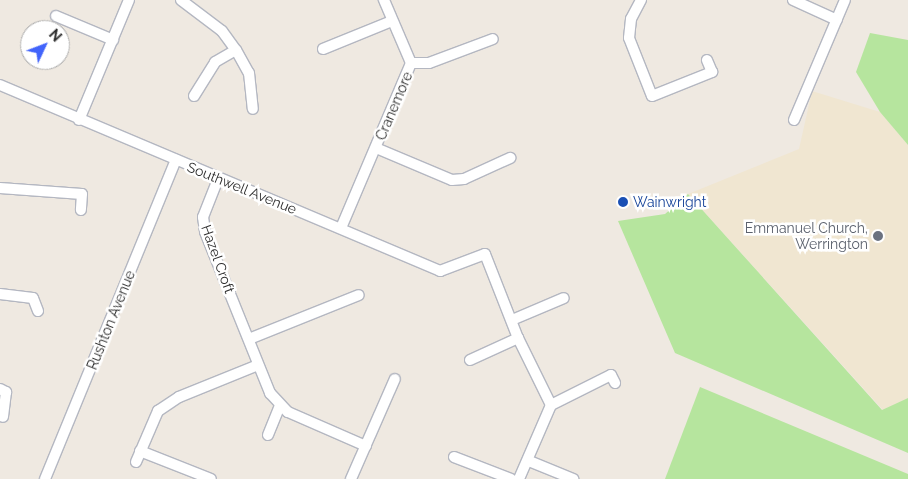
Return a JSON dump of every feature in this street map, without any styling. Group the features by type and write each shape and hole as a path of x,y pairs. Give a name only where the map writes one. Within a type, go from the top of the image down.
{"street":[{"path":"79,120 129,0"},
{"path":"182,0 222,31 236,50 250,73 253,108"},
{"name":"Cranemore","path":"341,228 411,63 384,0"},
{"path":"641,0 631,19 629,38 652,96 712,72 707,60"},
{"path":"793,0 837,20"},
{"path":"794,120 846,0"},
{"path":"56,16 112,40"},
{"path":"323,50 392,21"},
{"name":"Cranemore","path":"411,63 429,63 493,39"},
{"path":"195,97 215,62 236,50"},
{"name":"Southwell Avenue","path":"0,85 218,179 341,228 440,271 485,254 512,320"},
{"name":"Cranemore","path":"376,148 452,180 464,179 510,158"},
{"name":"Rushton Avenue","path":"45,479 176,160"},
{"name":"Hazel Croft","path":"218,179 203,217 205,232 270,393 280,406 288,412 366,446"},
{"path":"0,188 82,194 81,210"},
{"path":"0,294 33,298 38,312"},
{"path":"249,339 359,295"},
{"path":"551,405 518,338 512,320 564,298"},
{"path":"470,360 518,338"},
{"path":"136,462 158,410 179,398 258,365"},
{"path":"519,479 529,461 551,405 611,374 615,383"},
{"path":"351,479 395,379"},
{"path":"0,389 6,392 3,417"},
{"path":"268,435 280,406"},
{"path":"140,451 211,479"},
{"path":"454,457 511,479"},
{"path":"529,461 573,479"}],"shaded area":[{"path":"812,91 880,112 908,145 908,398 883,410 688,194 799,149"}],"green space":[{"path":"870,33 908,40 908,145 880,112 856,72"},
{"path":"688,194 882,410 908,398 908,453 675,353 618,221 665,214"},
{"path":"700,387 908,474 908,479 665,479"}],"place":[{"name":"Wainwright","path":"623,202"},
{"name":"Emmanuel Church, Werrington","path":"878,236"}]}
